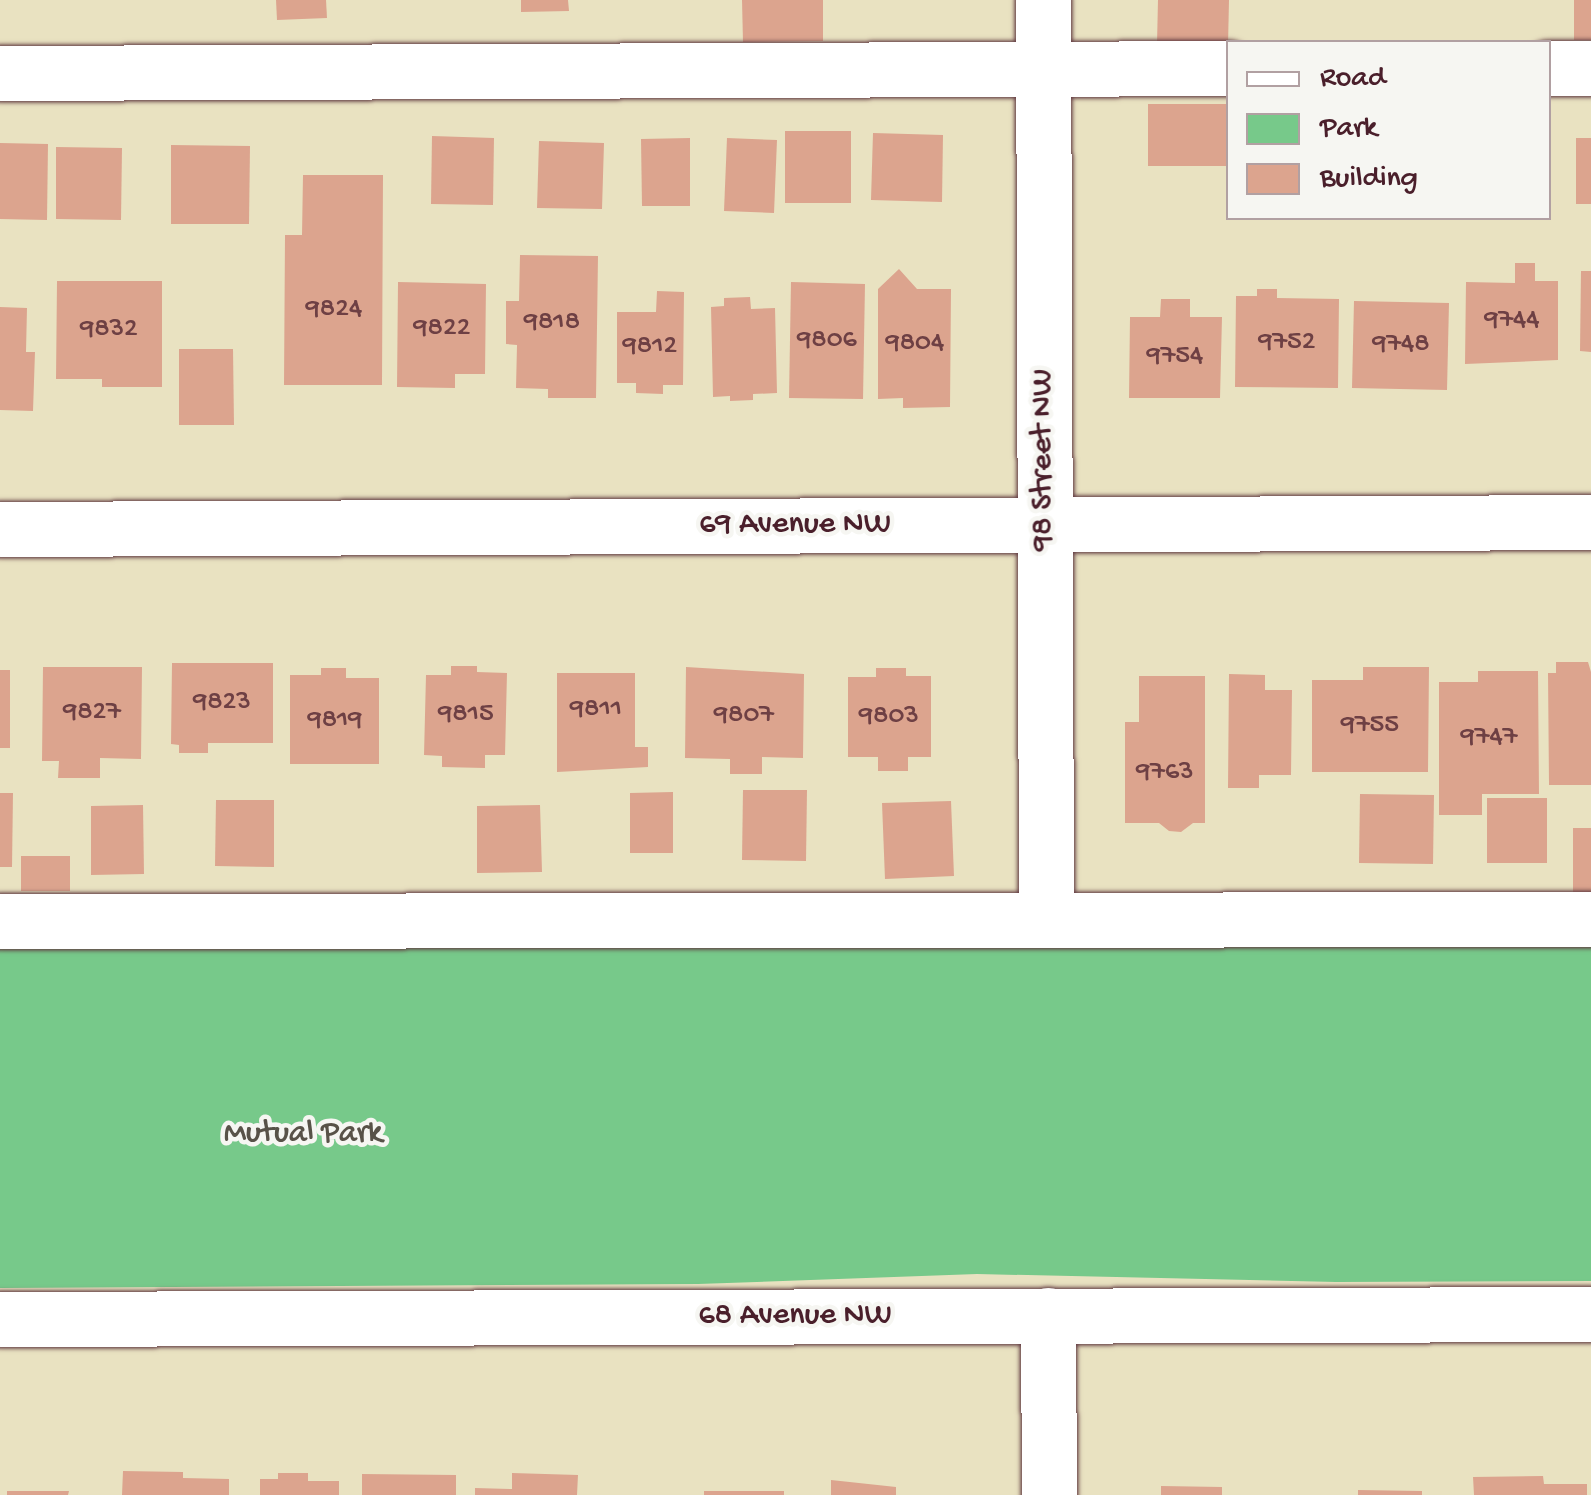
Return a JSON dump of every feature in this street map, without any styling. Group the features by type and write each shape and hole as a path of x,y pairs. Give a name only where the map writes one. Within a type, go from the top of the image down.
{"street":[{"name":"98 Street NW","path":"1043,0 1046,919"},
{"path":"0,74 1226,68"},
{"path":"1551,68 1591,68"},
{"name":"69 Avenue NW","path":"0,529 1591,522"},
{"path":"0,921 1591,918"},
{"name":"68 Avenue NW","path":"0,1319 1591,1314"},
{"path":"1048,1315 1049,1495"}],"green space":[{"name":"Mutual Park","path":"0,942 1591,943 1591,1281 1336,1282 977,1274 698,1284 0,1288"}],"building":[{"path":"276,0 326,0 327,18 277,20"},
{"path":"521,0 568,0 569,11 521,12"},
{"path":"742,0 823,0 823,41 743,42"},
{"path":"1158,0 1229,0 1226,45 1157,44"},
{"path":"1574,0 1591,0 1591,40 1574,40"},
{"path":"1148,104 1226,104 1226,166 1148,166"},
{"path":"785,131 851,131 851,203 785,203"},
{"path":"873,133 943,135 942,202 871,200"},
{"path":"432,136 494,138 493,205 431,204"},
{"path":"690,138 690,206 642,206 641,139"},
{"path":"727,138 777,140 774,213 724,211"},
{"path":"1576,138 1591,138 1591,204 1576,204"},
{"path":"539,141 604,143 602,209 537,208"},
{"path":"0,143 48,144 47,220 0,219"},
{"path":"171,145 250,146 249,224 171,224"},
{"path":"56,147 122,148 121,220 56,219"},
{"path":"303,175 383,175 382,385 284,385 285,235 302,235"},
{"path":"520,255 598,256 596,398 548,398 548,389 516,388 517,345 506,344 506,301 519,301"},
{"path":"1515,263 1535,263 1535,281 1558,281 1558,360 1465,364 1466,282 1515,283"},
{"path":"899,269 917,289 951,289 950,407 903,408 903,398 878,399 878,289"},
{"path":"1581,271 1591,271 1591,352 1580,351"},
{"path":"57,281 162,281 162,387 102,387 102,379 56,379"},
{"path":"398,282 486,284 485,374 455,374 455,388 397,387"},
{"path":"791,282 865,284 863,399 789,398"},
{"path":"1257,289 1277,289 1277,298 1339,299 1338,388 1235,387 1236,296 1257,296"},
{"path":"657,291 684,292 683,385 663,385 663,394 636,393 636,383 617,383 617,312 656,312"},
{"path":"750,297 751,309 775,308 777,393 753,394 753,400 713,397 711,307 724,306 724,298"},
{"path":"1161,299 1190,299 1190,317 1222,317 1220,398 1129,398 1130,317 1160,317"},
{"path":"1354,301 1449,303 1447,390 1352,388"},
{"path":"0,307 27,308 26,352 35,352 33,411 0,410"},
{"path":"179,349 233,349 234,425 179,425"},
{"path":"1556,662 1588,662 1591,672 1591,785 1549,785 1548,673 1556,673"},
{"path":"172,663 273,663 273,743 208,743 208,753 179,753 179,745 171,744"},
{"path":"451,666 477,666 477,672 507,673 505,755 485,755 485,768 442,767 442,756 424,755 426,675 451,675"},
{"path":"43,667 142,667 141,759 100,758 100,778 58,778 59,761 42,761"},
{"path":"686,667 804,674 803,758 762,757 762,774 730,774 730,759 685,758"},
{"path":"1363,667 1429,667 1428,772 1312,772 1312,680 1363,680"},
{"path":"321,668 346,668 346,678 379,678 379,764 290,764 290,675 321,675"},
{"path":"876,668 906,668 906,676 931,676 931,757 908,757 908,771 878,771 878,757 848,757 848,677 876,677"},
{"path":"0,670 10,670 10,748 0,748"},
{"path":"1478,671 1538,671 1539,794 1482,794 1482,815 1439,815 1439,682 1478,682"},
{"path":"557,673 635,673 635,747 648,747 648,767 557,772"},
{"path":"1229,674 1265,675 1265,690 1292,690 1291,775 1259,775 1259,788 1228,788"},
{"path":"1139,676 1205,676 1205,823 1193,823 1181,832 1169,831 1159,823 1125,823 1125,722 1139,722"},
{"path":"743,790 807,790 806,861 742,860"},
{"path":"673,792 673,853 630,853 630,793"},
{"path":"0,793 13,793 12,867 0,867"},
{"path":"1360,794 1434,795 1433,864 1359,863"},
{"path":"1487,798 1547,798 1547,863 1487,863"},
{"path":"216,800 274,800 274,867 215,866"},
{"path":"951,801 954,876 885,879 882,803"},
{"path":"143,805 144,874 91,875 91,806"},
{"path":"540,805 542,872 477,873 477,806"},
{"path":"1573,828 1591,828 1591,896 1573,896"},
{"path":"21,856 70,856 70,891 21,891"},
{"path":"123,1471 183,1472 183,1478 229,1479 229,1495 122,1495"},
{"path":"278,1473 308,1473 308,1481 339,1481 339,1495 260,1495 260,1479 278,1479"},
{"path":"512,1473 578,1475 577,1495 475,1495 475,1488 512,1489"},
{"path":"362,1474 456,1475 456,1495 362,1495"},
{"path":"1543,1476 1544,1484 1587,1484 1587,1495 1474,1495 1473,1477"},
{"path":"831,1480 896,1487 896,1495 831,1495"},
{"path":"1161,1486 1222,1487 1222,1495 1161,1495"},
{"path":"1358,1490 1422,1491 1422,1495 1358,1495"},
{"path":"7,1491 69,1491 68,1495 7,1495"},
{"path":"704,1491 784,1491 784,1495 704,1495"}]}
